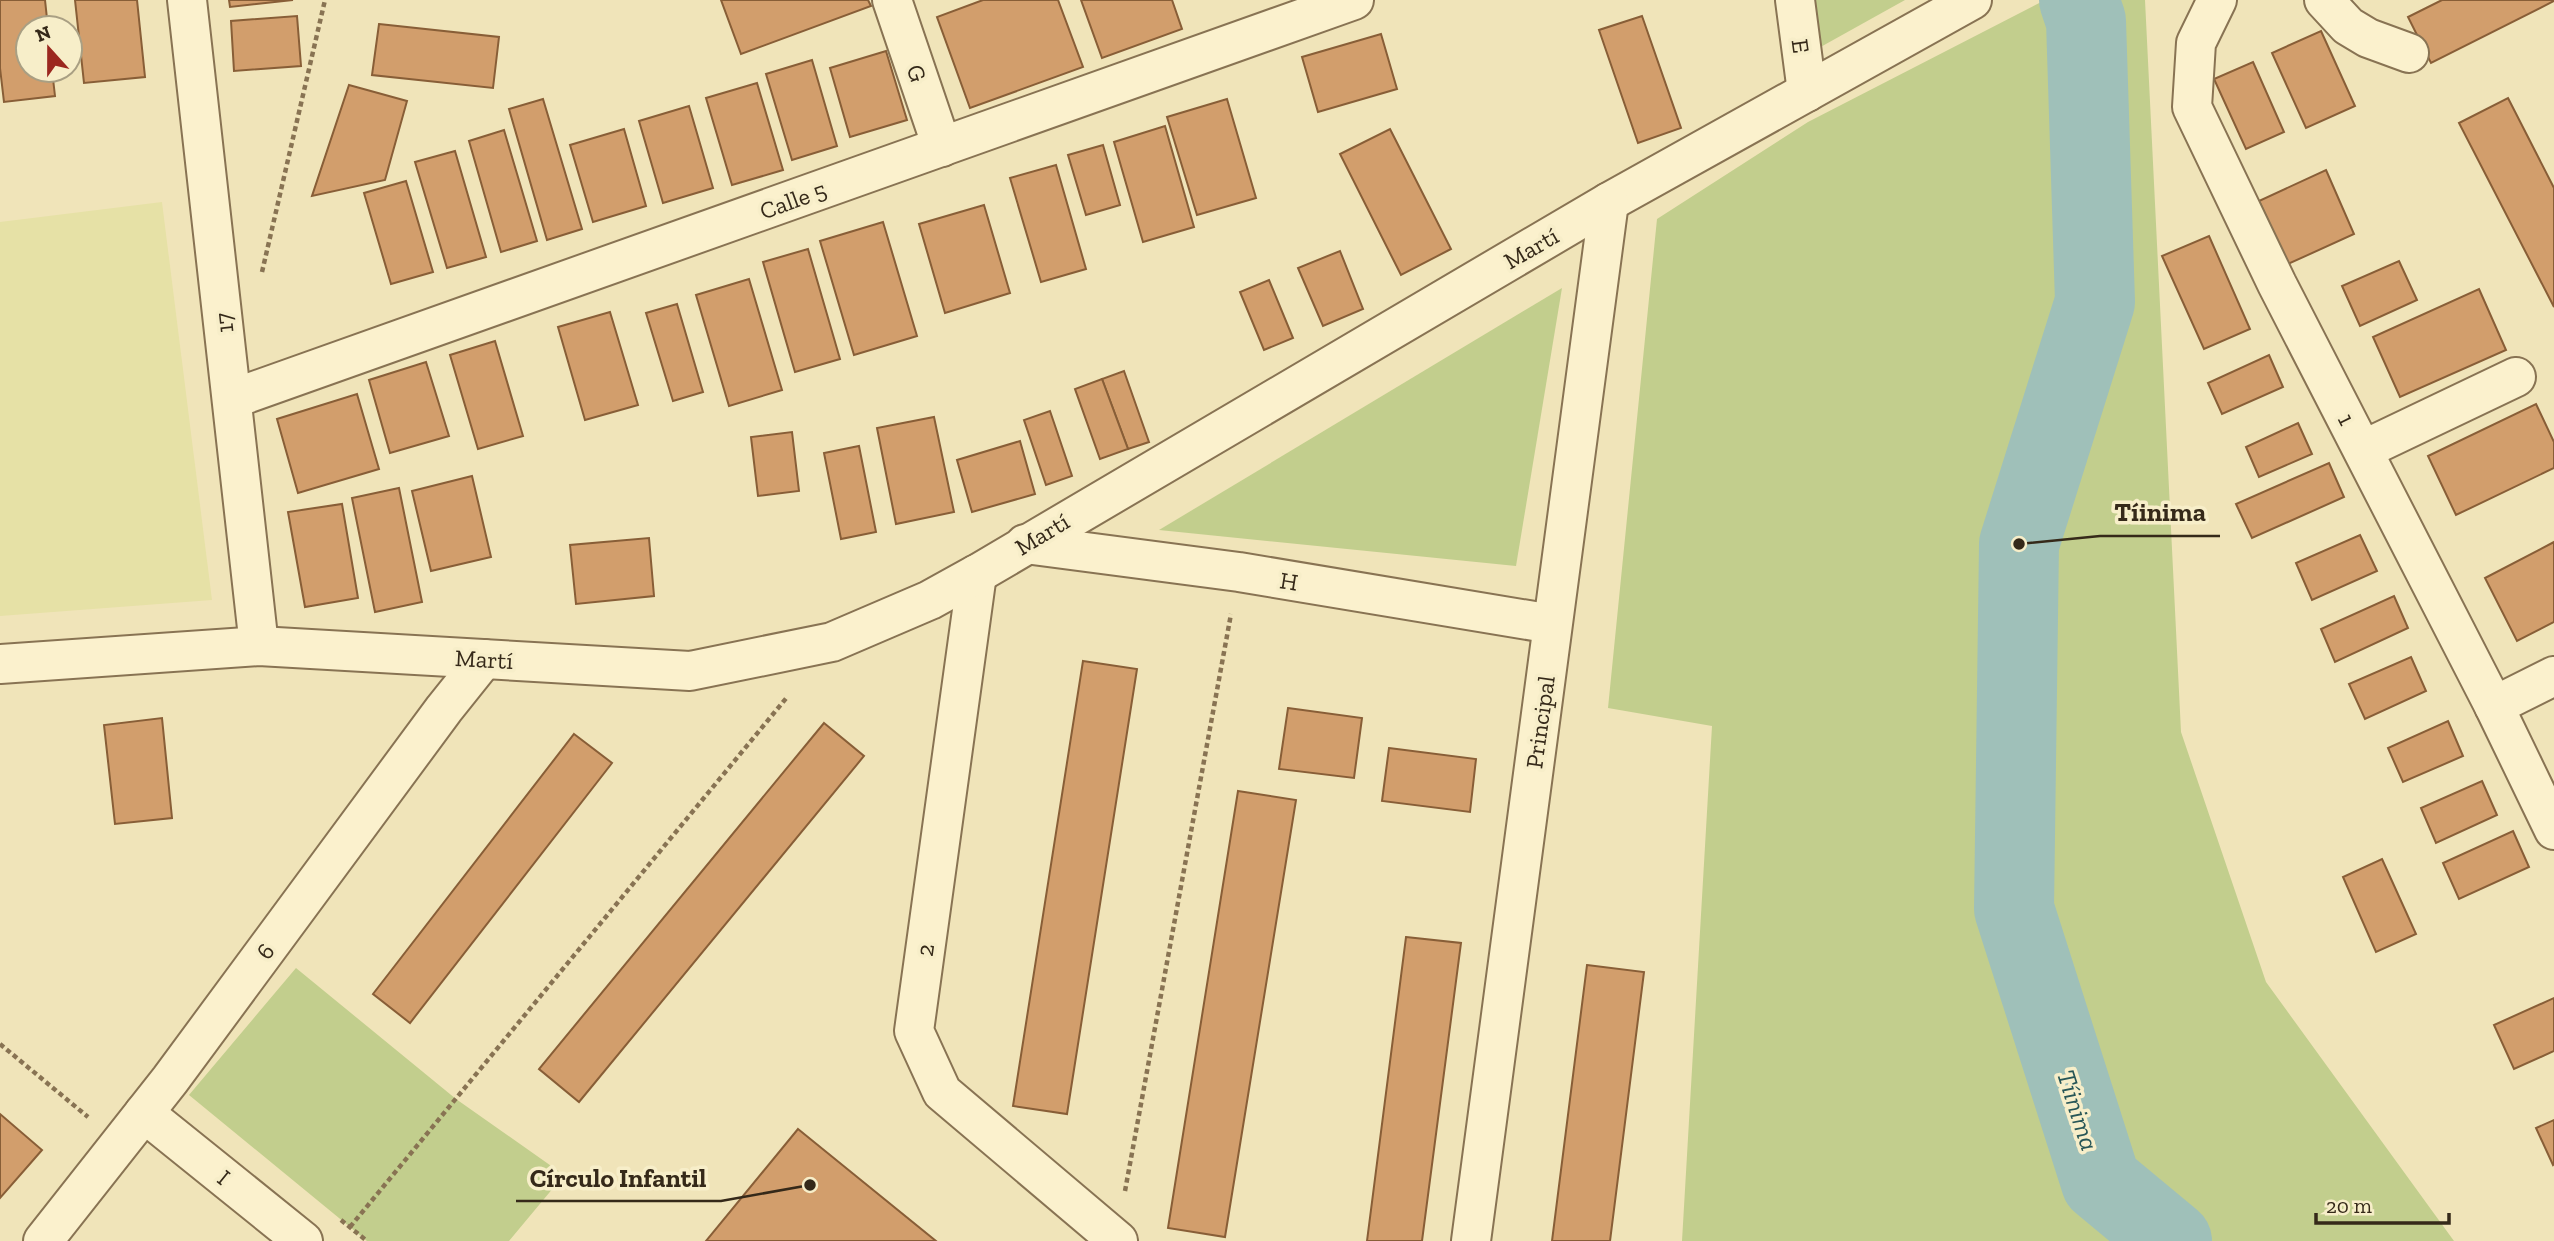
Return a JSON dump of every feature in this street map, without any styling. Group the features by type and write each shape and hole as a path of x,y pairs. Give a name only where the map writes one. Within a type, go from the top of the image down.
{"street":[{"name":"17","path":"187,0 259,646"},
{"name":"G","path":"892,0 942,147"},
{"name":"Calle 5","path":"232,399 1354,0"},
{"name":"E","path":"1795,0 1807,92"},
{"name":"Martí","path":"0,664 259,646 690,671 832,642 930,600 977,574 1609,202 1972,0"},
{"name":"1","path":"2217,0 2196,43 2192,107 2277,284 2494,706 2554,830"},
{"path":"2324,0 2348,26 2368,38 2409,53"},
{"name":"Principal","path":"1471,1241 1609,202"},
{"path":"2363,450 2516,377"},
{"name":"H","path":"1025,544 1239,572 1552,624"},
{"name":"2","path":"977,574 914,1031 942,1092 1117,1240"},
{"name":"6","path":"43,1241 144,1113 443,709 484,659"},
{"path":"2494,706 2554,676"},
{"name":"I","path":"144,1113 303,1241"}],"path":[{"path":"260,279 325,0"},
{"path":"1117,1240 1239,572"},
{"path":"350,1227 788,695"}],"shaded area":[{"path":"162,202 212,600 0,616 0,222"}],"green space":[{"path":"1798,0 1905,0 1808,54"},
{"path":"2045,0 2145,0 2181,732 2266,982 2454,1241 1682,1241 1712,726 1608,708 1657,219 1808,122"},
{"path":"1562,288 1516,566 1159,530"},
{"path":"296,968 456,1099 564,1175 509,1241 367,1241 189,1095"}],"building":[{"path":"0,0 45,0 46,14 14,14 14,84 54,84 55,96 4,102 0,68"},
{"path":"75,0 137,0 145,77 84,83 84,14 77,14"},
{"path":"229,0 293,0 230,7"},
{"path":"721,0 868,0 871,6 741,54"},
{"path":"983,0 1058,0 1083,67 970,108 937,17"},
{"path":"1081,0 1172,0 1182,29 1102,58"},
{"path":"2442,0 2554,1 2431,63 2408,17"},
{"path":"297,16 301,66 234,71 231,21"},
{"path":"1642,16 1681,128 1638,143 1599,30"},
{"path":"379,24 499,37 493,88 372,75"},
{"path":"2321,31 2355,106 2306,128 2272,53"},
{"path":"1381,34 1397,89 1318,112 1302,57"},
{"path":"886,51 907,120 850,137 830,68"},
{"path":"812,60 837,146 792,160 766,74"},
{"path":"2253,62 2284,132 2246,149 2214,79"},
{"path":"757,83 783,170 732,185 706,98"},
{"path":"349,85 407,101 385,180 312,196"},
{"path":"2508,98 2554,188 2554,307 2459,123"},
{"path":"543,99 582,229 547,240 509,109"},
{"path":"1227,99 1256,198 1197,215 1167,117"},
{"path":"689,106 713,188 663,203 639,121"},
{"path":"1165,126 1194,227 1143,242 1114,142"},
{"path":"624,129 646,206 593,222 570,145"},
{"path":"1390,129 1451,249 1401,275 1340,154"},
{"path":"504,130 537,241 501,252 469,141"},
{"path":"1103,145 1120,205 1086,215 1068,155"},
{"path":"455,151 486,257 447,268 415,162"},
{"path":"1056,165 1086,269 1041,282 1010,178"},
{"path":"2326,170 2354,234 2288,264 2259,201"},
{"path":"406,181 433,272 391,284 364,193"},
{"path":"984,205 1010,293 945,313 919,224"},
{"path":"883,222 917,336 854,355 820,241"},
{"path":"2209,236 2250,329 2204,349 2162,256"},
{"path":"808,249 840,359 795,372 763,262"},
{"path":"1340,251 1363,309 1323,326 1298,268"},
{"path":"2399,261 2417,300 2360,326 2342,286"},
{"path":"749,279 782,390 729,406 696,295"},
{"path":"1269,280 1293,338 1264,350 1240,292"},
{"path":"2479,289 2506,350 2400,397 2373,337"},
{"path":"677,304 703,392 673,401 646,313"},
{"path":"610,312 638,405 585,420 558,327"},
{"path":"495,341 523,436 478,449 450,355"},
{"path":"2269,355 2283,387 2222,414 2208,383"},
{"path":"426,362 449,436 390,453 369,380"},
{"path":"1124,371 1149,442 1128,449 1102,379"},
{"path":"1102,379 1128,449 1100,459 1075,389"},
{"path":"357,394 379,469 298,493 277,419"},
{"path":"2536,404 2554,442 2554,468 2456,515 2428,456"},
{"path":"1050,411 1072,476 1046,485 1024,420"},
{"path":"934,417 954,512 896,524 877,428"},
{"path":"2298,423 2312,454 2259,477 2246,447"},
{"path":"792,432 799,491 758,496 751,437"},
{"path":"1020,441 1035,494 972,512 957,460"},
{"path":"859,446 876,532 841,539 824,453"},
{"path":"2329,463 2344,497 2252,538 2236,504"},
{"path":"472,476 491,557 431,571 412,491"},
{"path":"399,488 422,602 375,612 352,498"},
{"path":"342,504 358,598 305,607 288,512"},
{"path":"2360,535 2377,571 2312,600 2296,563"},
{"path":"649,538 654,596 576,604 570,545"},
{"path":"2554,542 2554,622 2517,641 2485,578"},
{"path":"2394,596 2408,628 2335,662 2321,629"},
{"path":"2411,657 2426,691 2365,719 2349,684"},
{"path":"1083,661 1137,669 1067,1114 1013,1106"},
{"path":"1288,708 1362,718 1354,778 1279,769"},
{"path":"162,718 172,818 115,824 104,725"},
{"path":"2448,721 2463,756 2403,782 2388,748"},
{"path":"824,723 864,756 579,1102 539,1069"},
{"path":"574,734 612,763 410,1023 373,994"},
{"path":"1389,748 1476,759 1470,812 1382,801"},
{"path":"2482,781 2497,815 2436,843 2421,808"},
{"path":"1238,791 1296,800 1225,1237 1168,1228"},
{"path":"2513,831 2529,867 2459,899 2443,863"},
{"path":"2382,859 2416,934 2376,952 2343,877"},
{"path":"1406,937 1461,943 1422,1241 1367,1241"},
{"path":"1587,965 1644,972 1610,1241 1552,1241"},
{"path":"2554,998 2554,1051 2514,1069 2494,1025"},
{"path":"0,1114 42,1150 0,1198"},
{"path":"2554,1120 2554,1164 2553,1165 2536,1128"},
{"path":"798,1129 936,1241 706,1241"}],"waterway":[{"name":"Tíinima","path":"2079,0 2086,21 2095,302 2019,544 2014,909 2101,1182 2172,1241"}],"place":[{"name":"Tíinima","path":"2019,544"},
{"name":"Círculo Infantil","path":"810,1185"}]}
